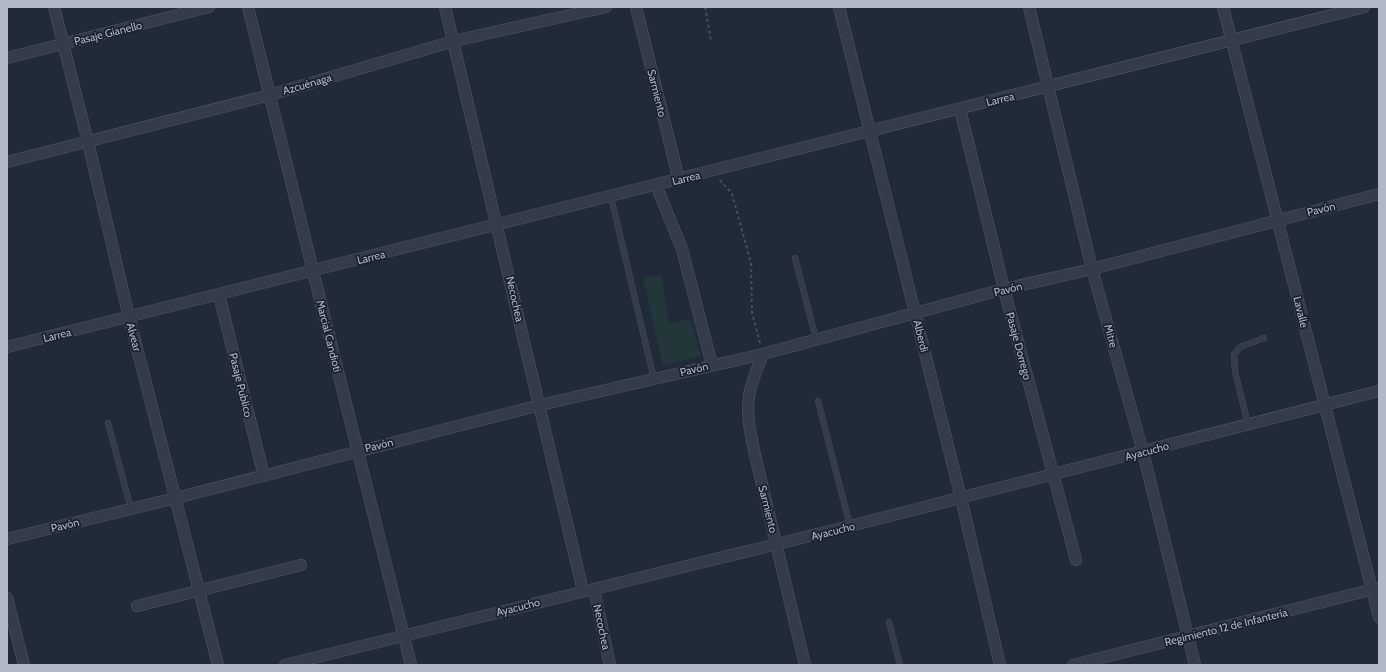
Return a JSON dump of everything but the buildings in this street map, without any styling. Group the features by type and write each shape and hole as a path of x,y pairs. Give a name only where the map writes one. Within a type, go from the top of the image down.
{"street":[{"name":"Alvear","path":"54,7 88,142 129,317 200,589 218,665"},
{"name":"Pasaje Gianello","path":"7,58 209,7"},
{"name":"Marcial Candioti","path":"248,7 312,271 411,665"},
{"name":"Necochea","path":"446,7 540,405 588,590 610,665"},
{"name":"Azcuénaga","path":"7,162 270,94 454,41 606,7"},
{"name":"Sarmiento","path":"636,7 679,180"},
{"name":"Alberdi","path":"839,7 961,498 1000,665"},
{"name":"Mitre","path":"1029,7 1092,269 1143,452 1195,665"},
{"name":"Lavalle","path":"1224,7 1324,405 1376,589 1379,617"},
{"name":"Larrea","path":"7,347 679,180 1364,7"},
{"name":"Pasaje Dorrego","path":"960,109 1004,290 1076,560"},
{"path":"656,185 682,249 712,365"},
{"name":"Pavón","path":"7,539 264,476 358,450 540,405 763,354 915,313 1092,269 1379,194"},
{"name":"Pasaje Publico","path":"219,295 264,476"},
{"name":"Sarmiento","path":"763,354 749,395 748,413 755,455 805,665"},
{"name":"Ayacucho","path":"285,665 1054,475 1379,391"},
{"path":"137,606 200,589 301,565"},
{"name":"Regimiento 12 de Infantería","path":"1073,665 1376,589"},
{"path":"7,598 24,665"}],"lane":[{"path":"611,197 654,379"},
{"path":"795,258 816,340"},
{"path":"1248,425 1235,371 1234,355 1240,347 1264,338"},
{"path":"818,401 850,526"},
{"path":"108,423 131,509"},
{"path":"890,622 900,665"}],"path":[{"path":"705,7 711,41"},
{"path":"712,171 732,194 751,263 752,314 763,354"}],"green space":[{"path":"661,274 669,323 690,319 701,356 663,366 643,278"}]}
